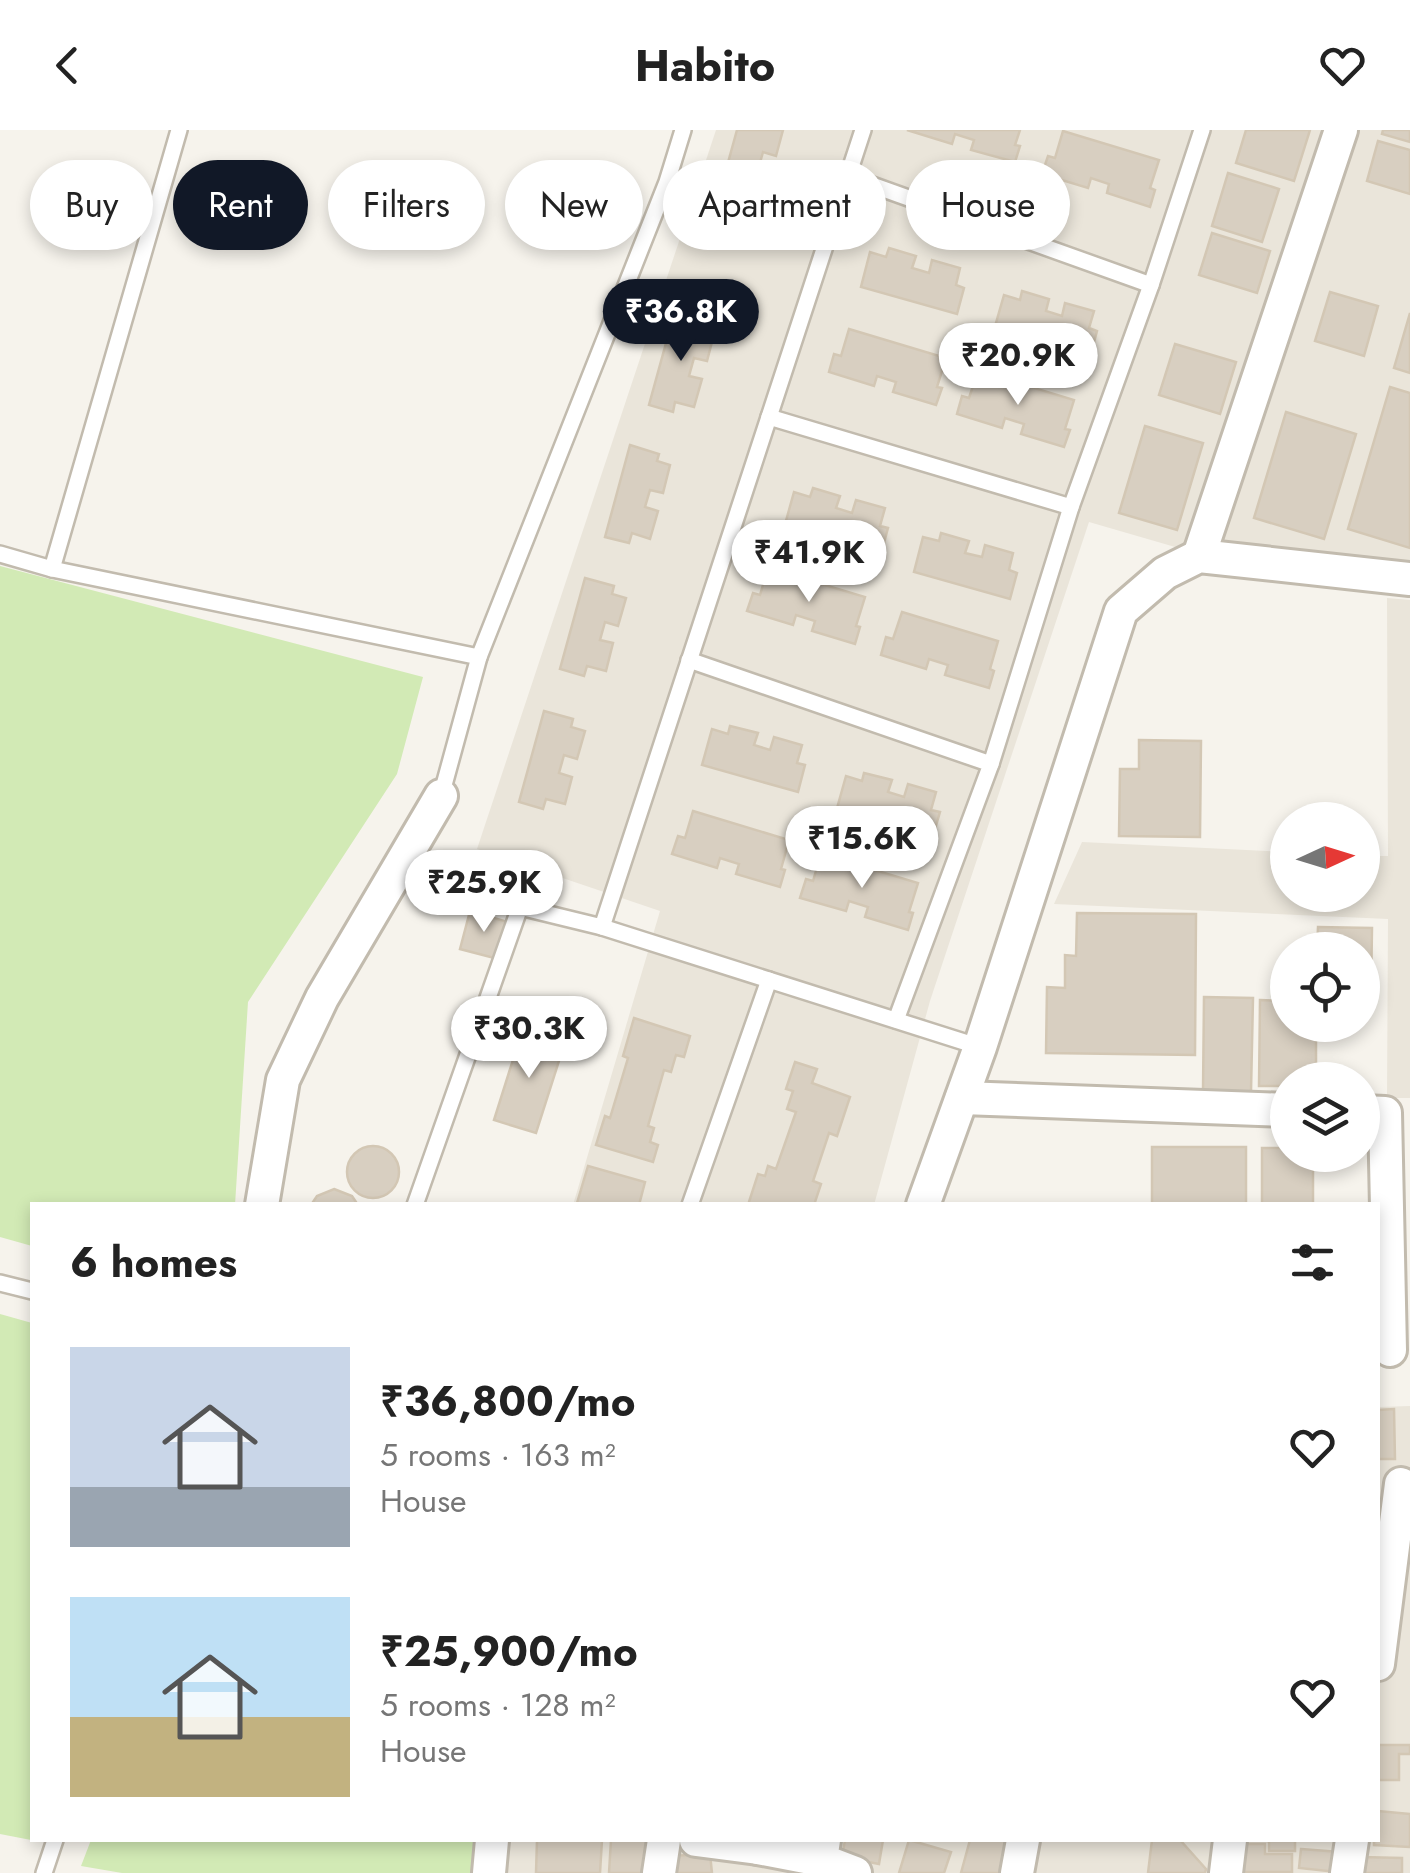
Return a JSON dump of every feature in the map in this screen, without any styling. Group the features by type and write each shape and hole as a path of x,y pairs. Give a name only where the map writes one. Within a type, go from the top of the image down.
{"street":[{"path":"1199,556 1341,130"},
{"path":"924,1202 980,1046 1122,612 1165,573 1199,556 1410,580"},
{"path":"263,1202 283,1080 322,998 441,796"},
{"path":"962,1098 1270,1109"},
{"path":"1380,1113 1385,1113 1392,1350"},
{"path":"1380,1644 1396,1484"},
{"path":"490,1873 492,1842"},
{"path":"658,1873 664,1842"},
{"path":"727,1842 758,1844 822,1858 855,1873"},
{"path":"1017,1873 1023,1842"},
{"path":"1226,1873 1230,1842"},
{"path":"1347,1873 1352,1842"}],"lane":[{"path":"52,569 180,130"},
{"path":"441,796 479,658 684,130"},
{"path":"853,160 863,130"},
{"path":"896,1020 991,764 1071,507 1152,285 1202,130"},
{"path":"886,190 1152,285"},
{"path":"602,927 823,250"},
{"path":"769,417 1071,507"},
{"path":"0,554 52,569 479,658"},
{"path":"689,660 991,764"},
{"path":"416,1202 520,907 602,927 980,1046"},
{"path":"691,1202 769,980"},
{"path":"0,1283 30,1290"},
{"path":"44,1873 55,1842"}],"shaded area":[{"path":"716,130 1324,130 1182,549 1089,522 930,1001 875,1202 574,1202 660,911 477,849 676,250 886,250 886,160 706,160"},
{"path":"1356,130 1410,130 1410,563 1216,542"},
{"path":"1387,598 1410,600 1410,1098 1387,1098 1388,919 1054,904 1082,842 1270,851 1270,912 1380,912 1380,856 1388,856"},
{"path":"1410,1406 1410,1873 472,1873 475,1842 1380,1842 1380,1407"}],"green space":[{"path":"0,566 423,677 397,774 248,1002 235,1202 30,1202 30,1245 0,1237"},
{"path":"0,1314 30,1322 30,1840 0,1834"},
{"path":"90,1842 475,1842 472,1873 122,1873 81,1866"}],"building":[{"path":"737,130 783,130 776,156 763,152 761,160 729,160"},
{"path":"907,130 1020,130 1016,160 971,150 974,140 955,134 952,144"},
{"path":"1246,130 1310,130 1294,181 1236,163"},
{"path":"1383,130 1410,130 1410,142 1382,134"},
{"path":"1063,131 1159,160 1150,188 1155,190 1150,207 1107,193 1109,184 1091,178 1088,188 1070,183 1070,160 1047,160 1048,156 1055,158"},
{"path":"1378,141 1410,150 1410,194 1367,181"},
{"path":"1228,173 1279,189 1262,242 1212,226"},
{"path":"1212,233 1270,251 1257,293 1199,275"},
{"path":"889,248 916,256 912,268 929,273 932,260 960,268 956,285 964,288 957,314 861,287 870,252 886,257"},
{"path":"1022,291 1049,299 1046,311 1062,316 1065,303 1094,311 1089,328 1097,331 1090,357 994,330 1004,295 1020,300"},
{"path":"1330,292 1378,306 1364,356 1315,341"},
{"path":"1410,313 1410,373 1394,368"},
{"path":"674,314 703,322 701,330 714,334 707,361 694,358 689,376 702,379 694,407 675,402 673,412 649,405"},
{"path":"849,329 946,358 936,405 893,392 896,382 877,376 874,386 829,372 834,354 841,356"},
{"path":"1175,344 1236,362 1220,414 1159,395"},
{"path":"978,371 1074,400 1064,447 1021,434 1024,424 1005,418 1002,428 957,414 962,396 969,398"},
{"path":"1390,387 1410,393 1410,548 1348,529"},
{"path":"1286,412 1356,434 1324,539 1254,518"},
{"path":"1145,426 1203,443 1177,530 1119,513"},
{"path":"630,445 659,454 657,461 670,465 663,493 650,490 645,507 658,511 650,539 632,533 629,543 605,537"},
{"path":"813,488 840,496 836,508 852,513 856,500 885,508 880,526 888,528 881,554 784,528 794,492 810,497"},
{"path":"941,533 969,541 965,553 982,557 985,545 1013,553 1009,570 1017,573 1010,599 914,572 923,537 939,541"},
{"path":"768,568 865,597 855,644 812,631 815,621 796,615 793,625 747,611 753,593 760,595"},
{"path":"585,578 614,586 612,594 626,598 618,626 605,622 600,640 613,643 606,671 587,666 584,676 560,669"},
{"path":"902,612 998,641 989,688 945,675 948,665 929,659 926,669 881,655 886,637 893,639"},
{"path":"544,711 573,719 571,727 585,731 577,759 564,755 559,773 572,777 565,804 546,799 543,809 519,802"},
{"path":"730,726 758,733 754,745 770,750 774,737 802,745 797,763 805,765 798,792 702,765 712,729 728,734"},
{"path":"1139,740 1201,741 1200,837 1119,836 1120,769 1139,769"},
{"path":"864,773 892,780 888,792 904,797 908,784 936,792 931,810 940,812 932,839 836,812 846,776 862,781"},
{"path":"693,811 789,840 780,887 736,874 739,864 720,858 717,868 672,854 678,836 685,838"},
{"path":"821,854 918,883 908,930 865,917 868,907 849,901 846,911 800,898 806,879 813,881"},
{"path":"470,911 508,922 498,959 460,949"},
{"path":"1077,913 1196,914 1195,1055 1046,1053 1047,987 1065,988 1065,955 1076,956"},
{"path":"1318,927 1372,928 1372,932 1318,932"},
{"path":"1204,997 1253,998 1251,1092 1203,1091"},
{"path":"1260,1000 1270,1000 1270,1042 1316,1042 1316,1062 1270,1062 1270,1086 1259,1086"},
{"path":"634,1018 690,1036 684,1057 676,1055 671,1072 664,1070 648,1126 654,1128 650,1142 658,1145 653,1162 596,1145 605,1116 610,1118 628,1058 623,1056"},
{"path":"523,1028 565,1042 536,1133 494,1120"},
{"path":"795,1062 817,1069 812,1083 850,1097 837,1136 829,1133 813,1181 821,1184 815,1202 749,1202 758,1174 765,1176 768,1166 776,1169 796,1112 787,1109 793,1091 786,1089"},
{"path":"373,1146 391,1154 399,1172 391,1190 373,1198 355,1190 347,1172 355,1154"},
{"path":"1152,1147 1246,1147 1246,1202 1152,1202"},
{"path":"1262,1148 1270,1148 1270,1172 1313,1172 1313,1202 1262,1202"},
{"path":"588,1166 645,1182 640,1202 577,1202"},
{"path":"334,1189 352,1196 356,1202 313,1202"},
{"path":"1394,1409 1395,1459 1380,1459 1380,1410"},
{"path":"1380,1745 1410,1745 1410,1754 1399,1754 1399,1780 1380,1780"},
{"path":"1380,1811 1410,1814 1410,1847 1374,1845 1380,1842"},
{"path":"537,1842 602,1842 600,1873 536,1873"},
{"path":"611,1842 649,1842 647,1873 609,1873"},
{"path":"845,1842 883,1842 879,1864 842,1857"},
{"path":"908,1842 951,1852 944,1873 899,1873"},
{"path":"969,1842 1014,1842 1006,1873 961,1873"},
{"path":"1152,1842 1182,1842 1206,1869 1205,1873 1148,1873"},
{"path":"1269,1842 1295,1842 1295,1851 1269,1851"},
{"path":"1239,1844 1265,1844 1265,1854 1292,1854 1292,1872 1238,1872"},
{"path":"1301,1849 1339,1852 1337,1872 1299,1868"},
{"path":"710,1854 712,1873 671,1873 670,1856"},
{"path":"1360,1857 1402,1858 1402,1873 1361,1873"}]}
